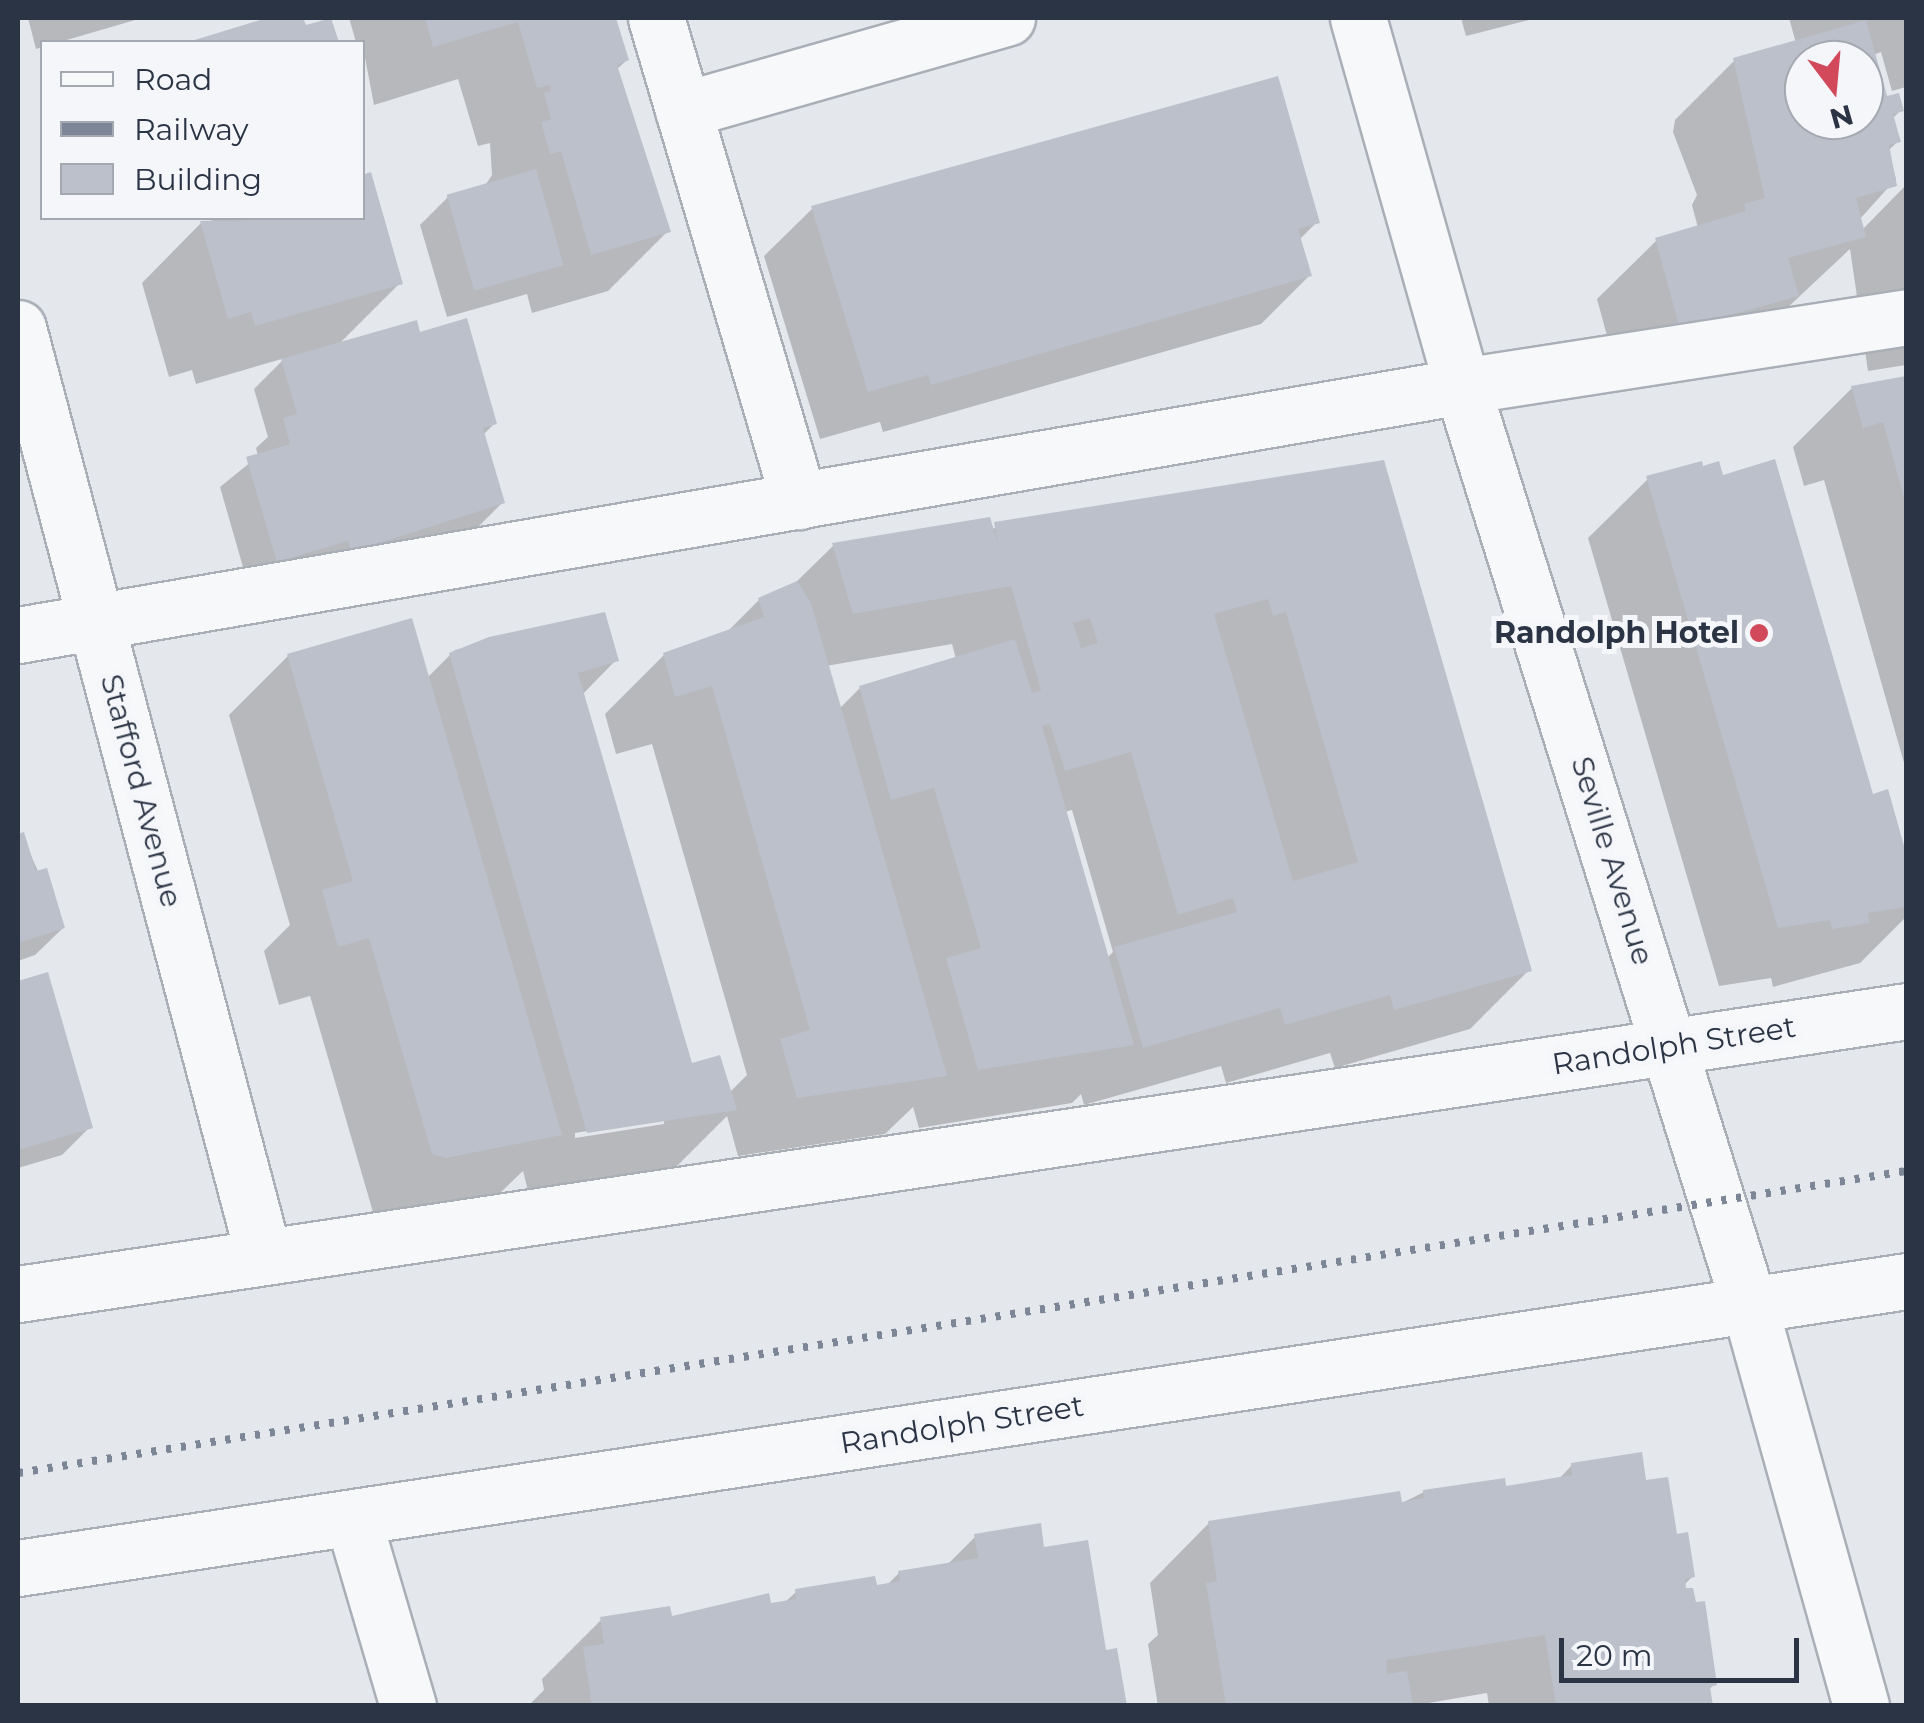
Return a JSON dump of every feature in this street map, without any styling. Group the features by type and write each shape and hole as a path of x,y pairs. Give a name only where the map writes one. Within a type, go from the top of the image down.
{"street":[{"path":"656,18 799,501"},
{"path":"683,110 1007,18"},
{"name":"Seville Avenue","path":"1358,18 1462,386 1750,1308 1860,1706"},
{"path":"18,635 1462,386 1906,317"},
{"name":"Stafford Avenue","path":"18,328 263,1254"},
{"name":"Randolph Street","path":"18,1294 263,1254 1906,1011"},
{"name":"Randolph Street","path":"18,1568 1750,1308 1906,1281"},
{"path":"353,1519 408,1706"}],"building":[{"path":"267,18 303,18 306,25 331,18 338,40 195,40"},
{"path":"425,18 616,18 629,60 617,65 671,232 591,255 561,151 550,154 541,122 551,119 544,93 551,91 550,85 537,88 518,22 433,47"},
{"path":"1866,20 1872,40 1796,40"},
{"path":"1784,43 1784,140 1884,140 1884,85 1887,96 1899,93 1904,111 1893,114 1901,142 1889,145 1897,186 1856,198 1866,237 1788,258 1799,296 1680,329 1655,238 1746,211 1744,204 1765,198 1733,58"},
{"path":"1278,76 1320,223 1298,229 1312,276 931,385 928,375 868,392 811,206"},
{"path":"536,169 564,265 474,291 447,195"},
{"path":"371,172 403,284 255,326 251,312 228,319 200,221 365,220 365,174"},
{"path":"467,318 497,424 483,428 505,503 351,552 348,541 277,562 246,457 290,444 283,418 297,414 281,359 417,320 420,332"},
{"path":"1906,376 1905,501 1883,422 1863,428 1851,386"},
{"name":"Randolph Hotel","path":"1775,459 1873,794 1888,789 1906,853 1906,907 1868,913 1869,923 1832,929 1830,920 1778,928 1646,476 1702,461 1703,466 1719,461 1723,475"},
{"path":"1384,460 1532,971 1394,1010 1390,995 1285,1025 1280,1008 1143,1048 1114,947 1237,912 1233,898 1178,915 1131,752 1065,771 1050,724 1042,726 1134,1045 978,1070 946,958 981,948 934,788 891,800 859,686 1015,639 1032,693 1041,690 1011,586 853,614 832,543 990,517 998,544 994,522","holes":["1268,599 1273,616 1286,612 1358,862 1293,881 1214,614","1090,618 1098,643 1081,648 1073,623"]},
{"path":"797,581 811,603 947,1076 797,1098 780,1039 810,1030 712,686 675,697 663,653 764,617 758,598"},
{"path":"605,612 619,661 578,673 692,1063 720,1055 737,1110 587,1133 449,653 489,637"},
{"path":"412,618 562,1135 446,1158 432,1154 369,938 338,947 322,890 353,881 287,654"},
{"path":"24,832 36,871 47,868 65,928 18,943 18,834"},
{"path":"48,972 93,1128 18,1150 18,981"},
{"path":"1642,1452 1646,1480 1668,1477 1677,1534 1688,1532 1695,1577 1685,1579 1686,1588 1693,1588 1696,1602 1705,1601 1717,1685 1710,1687 1713,1706 1556,1706 1545,1635 1386,1660 1387,1674 1407,1671 1413,1706 1226,1706 1206,1583 1217,1581 1208,1521 1400,1491 1402,1502 1424,1498 1423,1490 1505,1478 1506,1486 1572,1475 1571,1463"},
{"path":"1041,1523 1044,1547 1088,1540 1106,1650 1117,1648 1127,1706 592,1706 583,1647 604,1644 600,1617 670,1606 672,1616 769,1593 771,1603 796,1599 795,1589 875,1576 877,1585 900,1581 898,1571 978,1558 974,1534"}],"railway":[{"path":"18,1473 1906,1171"}],"place":[{"name":"Randolph Hotel","path":"1759,633"}]}
